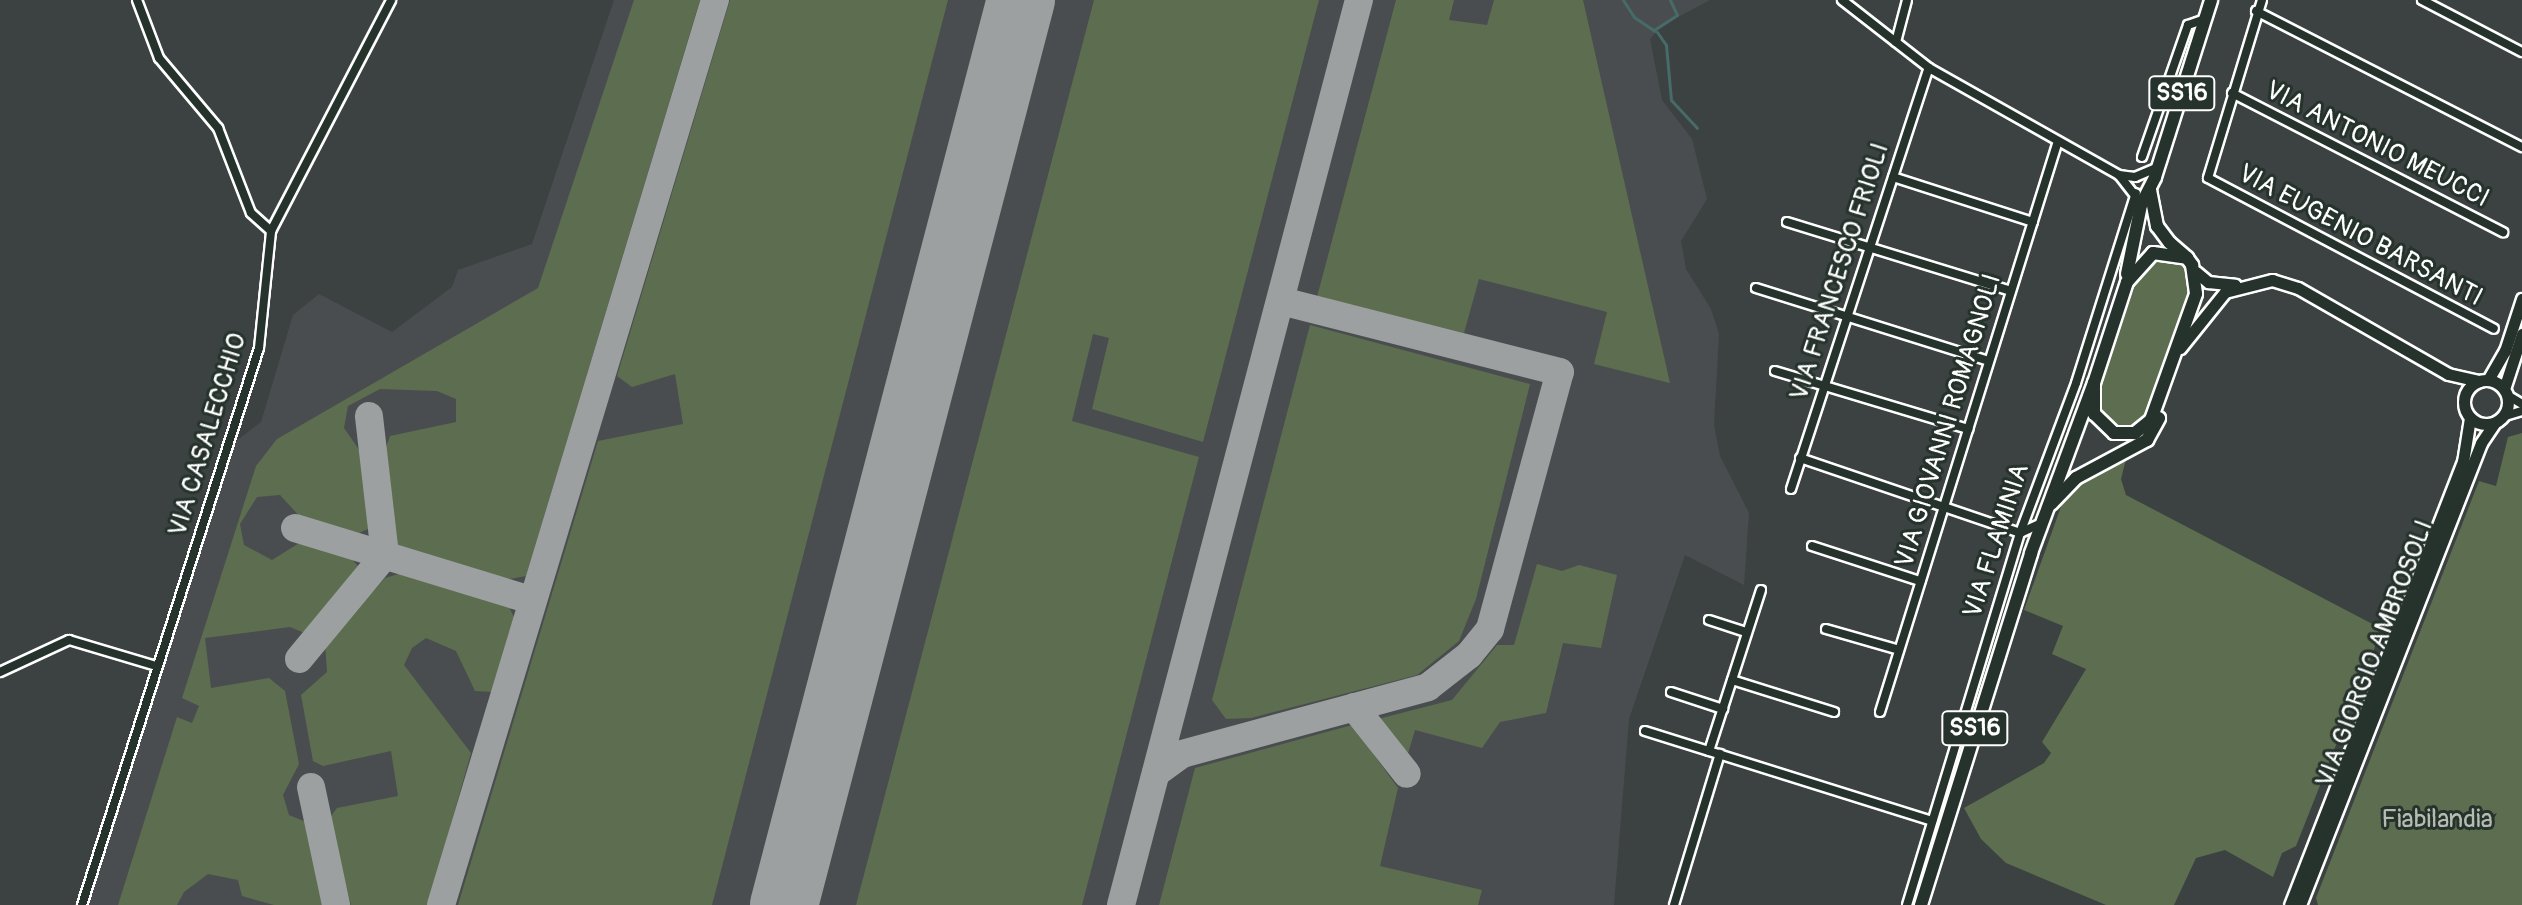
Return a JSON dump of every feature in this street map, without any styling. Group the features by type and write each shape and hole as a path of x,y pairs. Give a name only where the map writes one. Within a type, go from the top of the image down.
{"main road":[{"name":"VIA FLAMINIA","path":"1921,905 2041,523 2094,383 2127,282 2136,201 2150,190 2211,0"},
{"path":"2150,190 2157,226 2196,272 2220,285 2272,280 2296,287 2448,374 2484,380 2505,392 2522,334"},
{"name":"VIA FLAMINIA","path":"2127,282 2153,253 2167,251 2187,258"},
{"name":"VIA FLAMINIA","path":"2094,383 2097,420 2121,435 2147,426 2164,391 2179,348 2196,294 2196,272"},
{"path":"2179,348 2209,306 2240,285"},
{"path":"2464,400 2484,380 2505,351 2522,299"},
{"path":"2448,374 2464,400 2470,418 2498,420"},
{"name":"VIA FLAMINIA","path":"2046,510 2076,478 2147,440 2159,418 2164,391"},
{"name":"VIA GIORGIO AMBROSOLI","path":"2300,905 2481,443 2498,420 2505,392"},
{"name":"VIA GIORGIO AMBROSOLI","path":"2290,905 2463,462 2470,418"}],"street":[{"path":"137,0 159,58 218,128 251,213 271,231"},
{"name":"VIA CASALECCHIO","path":"82,905 259,348 271,231 391,0"},
{"path":"1842,0 1929,68 2119,175 2135,177 2158,167"},
{"path":"1896,42 1907,0"},
{"path":"2232,93 2262,0"},
{"path":"2422,0 2522,52"},
{"path":"2256,11 2522,147"},
{"name":"VIA FLAMINIA","path":"2142,157 2188,25 2205,19"},
{"name":"VIA FRANCESCO FRIOLI","path":"1791,489 1929,68"},
{"name":"VIA EUGENIO BARSANTI","path":"2232,93 2208,178 2494,329"},
{"name":"VIA ANTONIO MEUCCI","path":"2232,93 2503,232"},
{"name":"VIA GIOVANNI ROMAGNOLI","path":"1880,712 2058,141"},
{"path":"2119,175 2136,201"},
{"path":"1893,177 2033,222"},
{"name":"VIA FLAMINIA","path":"1907,905 2020,533 2136,201"},
{"path":"1787,222 2011,291"},
{"path":"1756,288 1989,361"},
{"path":"1775,371 1968,429"},
{"path":"2505,392 2522,404"},
{"path":"2498,420 2522,411"},
{"path":"1800,458 2020,533 2041,523"},
{"path":"1812,546 1920,581"},
{"path":"1709,751 1761,590"},
{"path":"1709,620 1747,632"},
{"path":"1826,629 1899,650"},
{"path":"0,672 69,640 156,666"},
{"path":"1732,680 1834,712"},
{"path":"1671,692 1723,709"},
{"path":"1645,731 1932,821"},
{"path":"1674,905 1720,754"}],"shaded area":[{"path":"614,0 1710,0 1661,26 1650,39 1662,100 1692,139 1707,199 1681,241 1686,269 1711,309 1719,334 1714,425 1720,456 1749,513 1744,585 1685,555 1629,719 1614,905 88,905 235,442 261,422 293,315 319,294 392,332 452,287 458,270 532,244"}],"green space":[{"path":"634,0 700,0 526,576 510,579 405,554 392,541 384,453 390,436 456,422 456,399 437,391 380,389 348,406 344,428 362,454 368,529 352,536 302,519 280,495 257,497 240,524 244,545 272,560 301,542 348,555 358,566 357,581 307,634 290,627 205,638 211,688 269,678 285,691 299,764 283,795 289,815 311,824 323,905 274,905 242,896 238,880 208,874 184,892 177,905 118,905 177,717 192,723 199,706 182,698 256,466 277,439 538,288"},
{"path":"730,0 948,0 712,905 458,905 598,441 683,424 675,374 632,387 617,376"},
{"path":"1094,0 1319,0 1203,442 1092,409 1109,338 1093,334 1072,421 1199,457 1082,905 856,905"},
{"path":"1396,0 1454,0 1449,20 1487,25 1494,0 1583,0 1670,383 1594,364 1607,312 1479,279 1464,333 1317,297"},
{"path":"2154,258 2175,258 2183,264 2190,287 2148,416 2132,428 2117,429 2100,412 2098,394 2140,271"},
{"path":"1310,325 1530,384 1476,599 1459,641 1417,675 1251,718 1226,719 1212,700"},
{"name":"Fiabilandia","path":"2522,433 2522,905 2318,905 2316,898 2479,481 2496,486 2508,437"},
{"path":"2126,459 2121,479 2126,495 2382,629 2296,846 2282,853 2273,877 2225,850 2196,858 2174,905 2106,905 2006,863 1981,839 1964,808 2044,763 2051,753 2042,742 2086,669 2052,654 2063,626 2024,610 2063,501 2081,482"},
{"path":"1537,564 1562,571 1579,565 1617,575 1601,648 1563,643 1546,713 1500,722 1482,748 1415,730 1407,757 1378,719 1452,700 1497,645 1514,645"},
{"path":"402,573 507,603 515,619 493,692 475,691 456,651 426,638 412,648 404,665 471,753 428,905 351,905 329,819 337,808 398,796 391,751 323,766 313,761 301,695 327,672 325,644 385,578"},
{"path":"1352,725 1398,788 1380,866 1482,890 1478,905 1159,905 1195,768"}],"waterway":[{"path":"1623,0 1634,17 1655,31"},
{"path":"1654,30 1677,15 1670,0"},
{"path":"1657,32 1666,45 1671,100 1697,128"}],"taxiway":[{"path":"441,905 715,0"},
{"path":"1121,905 1359,0"},
{"path":"1156,773 1182,754 1428,687 1469,655 1490,629 1560,372 1293,304"},
{"path":"299,659 385,555 369,416"},
{"path":"295,528 531,600"},
{"path":"1354,707 1407,774"},
{"path":"311,787 336,905"}],"runway":[{"path":"784,905 1021,0"}]}
